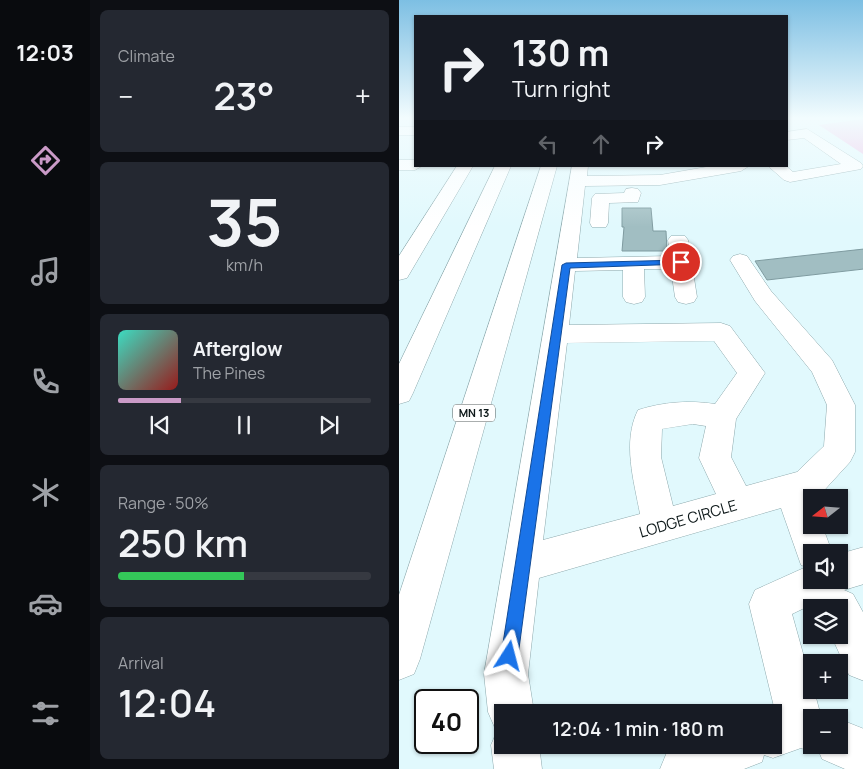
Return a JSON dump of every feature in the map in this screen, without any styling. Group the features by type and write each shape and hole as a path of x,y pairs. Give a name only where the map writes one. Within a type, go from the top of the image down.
{"main road":[{"path":"777,167 790,177 855,166 839,155"},
{"path":"399,165 414,165"},
{"path":"399,273 464,167"},
{"path":"399,393 503,167"},
{"name":"MN 13","path":"399,659 549,167"},
{"path":"510,704 506,674 524,564 579,174 632,173 660,180 735,167"},
{"path":"602,242 601,198 632,198 632,173"},
{"path":"678,240 686,297"},
{"path":"602,242 633,264 681,262"},
{"path":"566,265 602,242"},
{"name":"LODGE CIRCLE","path":"524,564 807,485 839,452 841,405 823,367 763,296 740,260"},
{"path":"633,264 634,297"},
{"path":"556,334 721,332 752,373 722,417 715,458 738,504"},
{"path":"660,526 645,456 648,420 693,412 722,417"},
{"path":"791,490 811,544"},
{"path":"848,571 863,565"},
{"path":"803,589 769,604 803,723"},
{"path":"848,612 863,620"},
{"path":"848,628 863,660"},
{"path":"848,748 863,753"},
{"path":"516,754 518,769"},
{"path":"684,769 722,754"}],"building":[{"path":"622,208 651,208 653,231 666,231 667,251 622,251 624,227 622,227"},
{"path":"864,249 864,269 767,280 755,261"}],"route":[{"path":"509,656 524,564 566,265 681,262"}]}
